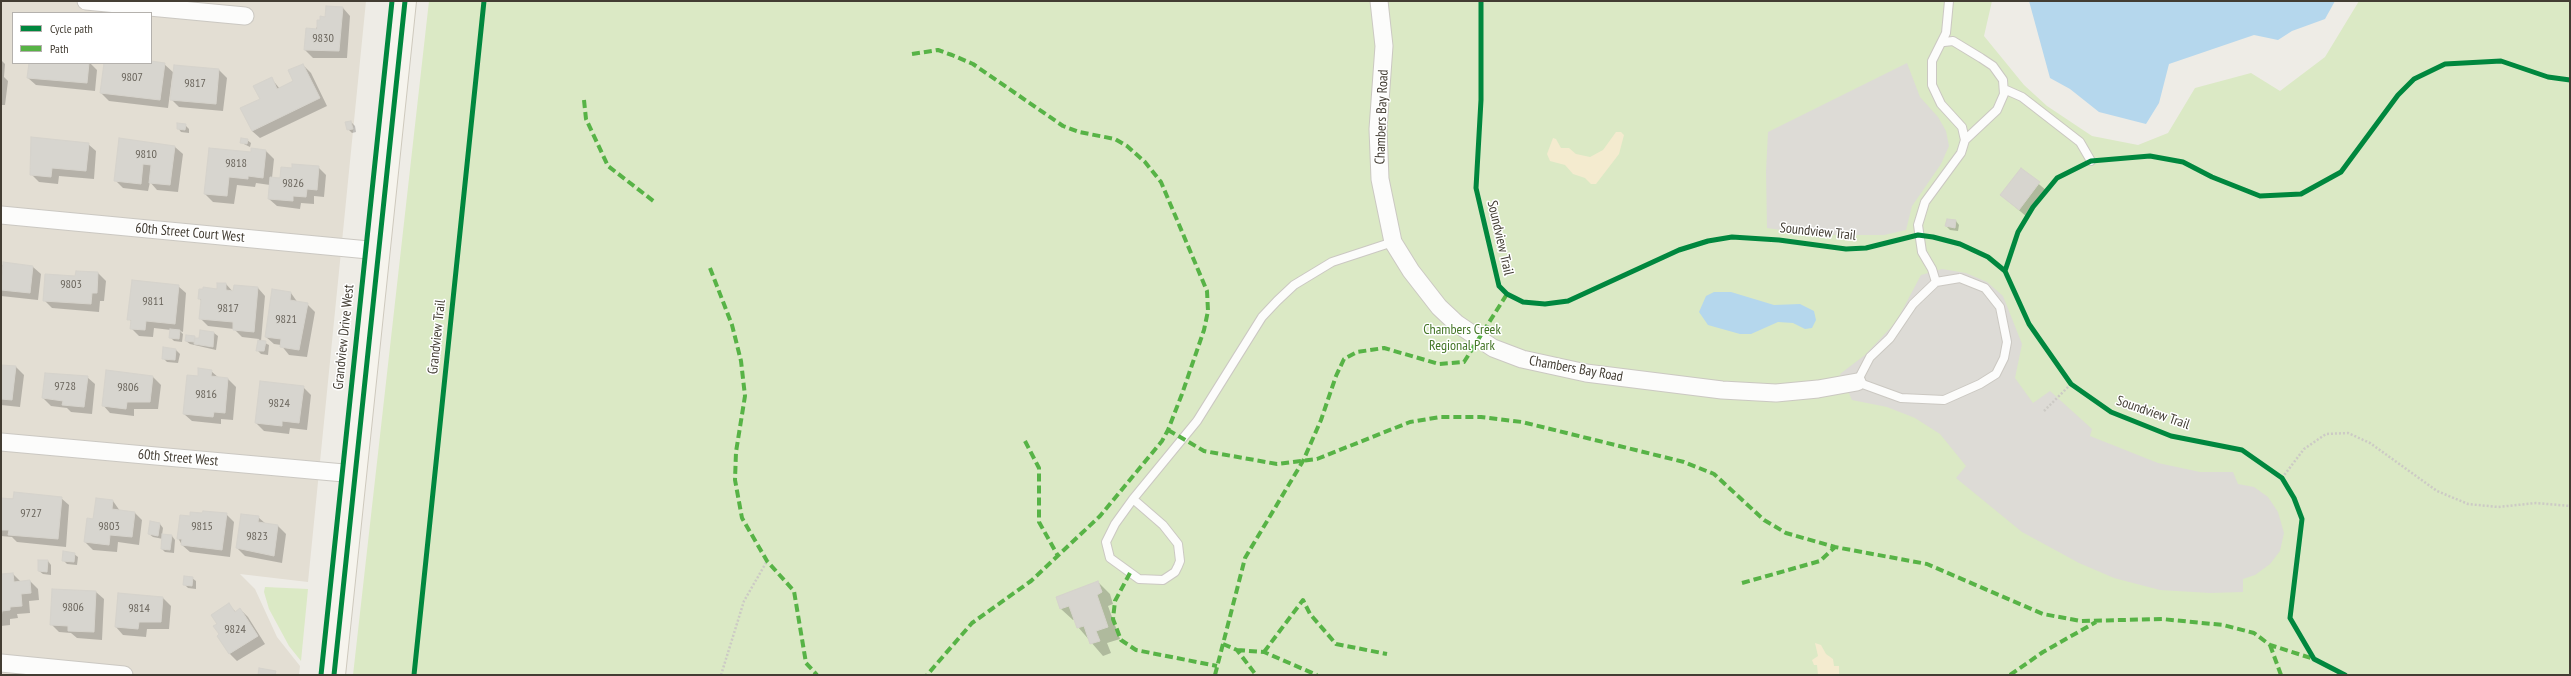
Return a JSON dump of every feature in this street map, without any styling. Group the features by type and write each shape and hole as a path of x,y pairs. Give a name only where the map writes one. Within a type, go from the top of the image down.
{"street":[{"path":"86,1 244,16"},
{"name":"Grandview Drive West","path":"334,675 349,474 372,250 392,1"},
{"name":"Grandview Drive West","path":"372,250 406,1"},
{"name":"Chambers Bay Road","path":"1379,1 1384,46 1378,129 1380,178 1393,242 1411,271 1439,307 1456,323 1493,348 1522,359 1586,373 1749,392 1776,393 1818,389 1857,382"},
{"name":"60th Street Court West","path":"1,215 372,250"},
{"name":"60th Street West","path":"1,442 349,474"},
{"name":"Grandview Drive West","path":"321,675 349,474"},
{"path":"1,662 124,675"}],"lane":[{"path":"1949,1 1944,42 1932,61 1932,85 1941,104 1962,127 1966,140"},
{"path":"1936,282 1932,269 1922,252 1918,225 1925,202 1961,154 1966,140 1997,110 2002,101 2004,89 2003,80 1994,66 1953,41 1944,42"},
{"path":"2004,89 2022,97 2080,142 2091,161"},
{"path":"1133,499 1163,525 1178,544 1180,560 1178,566 1175,572 1163,580 1139,579 1110,558 1107,551 1108,536 1133,499 1197,421 1262,317 1277,300 1294,285 1332,262 1393,242"},
{"path":"1960,278 1985,288 2000,307 2007,342 2004,358 1996,374 1980,384 1944,400 1901,398 1857,382 1870,357 1890,338 1913,304 1936,282 1960,278"}],"path":[{"path":"2066,378 2076,388"},
{"path":"2044,411 2071,384"},
{"path":"2282,478 2304,449 2326,434 2348,433 2376,446 2437,491 2468,504 2498,506 2536,503 2570,506"},
{"path":"2276,474 2282,478 2286,485"},
{"path":"721,675 744,601 767,560"}],"shaded area":[{"path":"1,1 366,1 308,582 240,574 255,589 277,637 300,666 299,675 1,675"},
{"path":"1907,63 1920,97 1938,117 1946,131 1949,146 1941,164 1912,206 1906,230 1884,235 1817,235 1767,228 1766,171 1768,132"},
{"path":"1942,269 1966,273 1987,282 2003,296 2022,344 2015,378 2033,403 2050,391 2092,429 2090,436 2158,463 2200,472 2233,472 2238,484 2254,487 2268,497 2278,512 2284,533 2280,551 2270,564 2255,575 2243,579 2243,592 2210,593 2160,590 2114,578 2079,563 2022,532 1956,478 1966,466 1940,434 1915,418 1887,407 1852,400 1840,374 1865,355 1896,322 1921,275"}],"green space":[{"name":"Chambers Creek Regional Park","path":"429,1 1992,1 1984,36 2024,85 2047,106 2092,136 2138,145 2168,133 2195,88 2251,73 2280,91 2325,57 2359,1 2570,1 2570,675 353,675"},
{"path":"265,587 308,589 301,661 289,646 269,609 264,592"}],"sand":[{"path":"1616,132 1621,132 1624,135 1619,154 1596,184 1591,184 1585,178 1573,174 1565,165 1550,161 1547,154 1553,138 1556,139 1561,148 1569,148 1576,154 1590,157 1603,150"},
{"path":"1815,643 1821,645 1826,654 1833,659 1834,666 1839,666 1839,675 1818,675 1817,665 1814,665 1812,660 1818,656"}],"water":[{"path":"2029,1 2335,1 2325,19 2292,31 2278,40 2254,35 2169,64 2159,103 2146,124 2099,112 2070,89 2050,78"},
{"path":"1714,292 1731,292 1774,305 1800,304 1814,311 1816,320 1812,328 1805,329 1793,323 1778,322 1751,334 1740,334 1708,325 1699,312 1706,296"}],"building":[{"path":"326,6 343,7 339,51 304,50 306,28 317,29 317,20 320,20 320,16 325,17"},
{"path":"152,61 165,63 160,100 100,93 104,64 152,64"},
{"path":"29,64 89,64 87,83 27,78"},
{"path":"303,64 320,98 252,131 240,108 260,99 253,86 272,77 277,89 293,81 288,70"},
{"path":"174,65 219,69 216,104 170,100"},
{"path":"351,121 353,129 347,130 345,122"},
{"path":"177,123 186,124 185,130 177,129"},
{"path":"31,137 89,143 86,171 52,168 51,177 30,175"},
{"path":"119,138 175,146 170,185 149,183 151,165 143,164 141,184 114,181"},
{"path":"241,138 248,139 247,144 240,143"},
{"path":"209,148 251,152 251,148 266,150 263,178 248,176 248,179 229,177 227,196 204,194"},
{"path":"292,164 319,166 317,190 307,189 306,197 293,196 293,201 268,199 270,177 280,178 281,167 292,168"},
{"path":"2021,168 2040,182 2019,210 2000,195"},
{"path":"1947,219 1956,220 1955,228 1945,226"},
{"path":"3,262 33,266 30,293 1,290"},
{"path":"76,271 98,272 97,293 92,293 91,304 43,301 45,274 75,276"},
{"path":"132,280 179,285 175,324 146,321 145,330 130,329 131,320 127,320"},
{"path":"217,283 226,283 226,290 233,291 234,285 258,287 254,332 233,330 233,322 199,319 201,299 198,299 199,289 203,289 203,287 217,289"},
{"path":"272,289 291,292 290,300 308,303 299,350 280,347 281,339 265,337"},
{"path":"170,329 180,330 179,339 169,338"},
{"path":"200,330 214,332 213,347 194,344 195,338 199,338"},
{"path":"186,335 195,336 194,342 185,341"},
{"path":"258,340 266,341 264,351 256,351"},
{"path":"163,347 176,349 175,360 162,359"},
{"path":"1,365 16,366 12,400 1,399"},
{"path":"198,368 212,370 211,376 228,378 225,413 214,412 213,417 183,414 187,375 198,376"},
{"path":"106,370 153,376 150,402 127,402 126,409 102,406"},
{"path":"45,373 88,376 84,407 62,405 63,401 42,398"},
{"path":"260,381 304,386 299,423 282,421 282,426 255,423"},
{"path":"14,492 62,497 58,539 8,535 9,530 1,530 1,498 13,499"},
{"path":"96,498 113,500 112,509 135,512 132,537 110,535 109,545 84,542 87,518 93,519"},
{"path":"203,511 227,513 222,550 181,545 182,539 177,539 180,515 190,516 190,512 202,513"},
{"path":"241,514 259,516 258,522 278,525 274,556 236,548"},
{"path":"150,521 160,523 158,536 148,534"},
{"path":"162,534 172,535 170,550 161,549"},
{"path":"63,551 75,553 74,562 62,561"},
{"path":"38,560 48,560 47,572 38,571"},
{"path":"13,573 14,582 30,580 31,593 21,594 22,606 10,607 10,610 2,611 1,618 1,574"},
{"path":"184,576 193,577 192,586 183,585"},
{"path":"1098,581 1102,592 1097,595 1108,627 1096,631 1100,641 1090,644 1084,626 1077,628 1069,606 1060,609 1056,597"},
{"path":"52,589 96,591 94,632 68,631 68,626 50,625"},
{"path":"118,593 163,597 161,622 139,622 138,629 115,627"},
{"path":"229,603 235,612 240,608 258,636 229,654 217,636 219,634 213,626 217,624 211,615"},
{"path":"259,668 276,671 275,675 258,675"}],"marked path":[{"path":"912,54 938,50 952,55 973,64 1063,126 1079,132 1115,139 1127,146 1145,162 1161,182 1207,291 1208,311 1204,330 1182,394 1168,430 1162,441 1100,516 1031,581 972,623 927,675"},
{"path":"584,100 586,119 608,166 656,203"},
{"path":"710,268 732,325 741,361 745,396 736,452 735,480 742,518 767,561 794,591 806,663 817,675"},
{"path":"1215,675 1245,558 1303,461 1321,420 1336,376 1344,359 1357,352 1384,348 1439,364 1464,362 1507,294"},
{"path":"1168,430 1204,451 1277,464 1317,459 1410,422 1440,417 1481,417 1522,422 1684,462 1714,474 1764,520 1786,533 1835,547 1927,564 2043,614 2081,621 2162,619 2223,625 2254,633 2270,645 2314,659"},
{"path":"1025,441 1039,468 1039,522 1058,556"},
{"path":"1742,583 1820,561 1835,547"},
{"path":"1130,573 1115,601 1113,619 1121,640 1136,650 1217,666"},
{"path":"1264,652 1303,600 1310,614 1336,644 1387,654"},
{"path":"2010,675 2043,652 2096,622"},
{"path":"1223,644 1237,650 1256,675"},
{"path":"2270,645 2281,675"},
{"path":"1237,650 1264,652 1317,675"}],"cycle path":[{"path":"321,675 392,1"},
{"path":"334,675 405,1"},
{"name":"Grandview Trail","path":"414,675 484,1"},
{"name":"Soundview Trail","path":"1481,1 1481,100 1476,188 1499,286 1507,294 1523,302 1545,304 1568,301 1679,250 1708,241 1732,237 1779,240 1846,249 1866,248 1918,235 1960,244 1988,257 2005,271 2029,324 2071,384 2111,412 2171,436 2242,450 2282,478 2294,498 2302,519 2290,618 2314,659 2345,675"},
{"path":"2005,271 2018,232 2033,207 2057,178 2091,161 2150,156 2183,162 2212,177 2260,196 2301,194 2341,172 2398,95 2414,79 2445,64 2501,61 2548,77 2570,80"}]}
